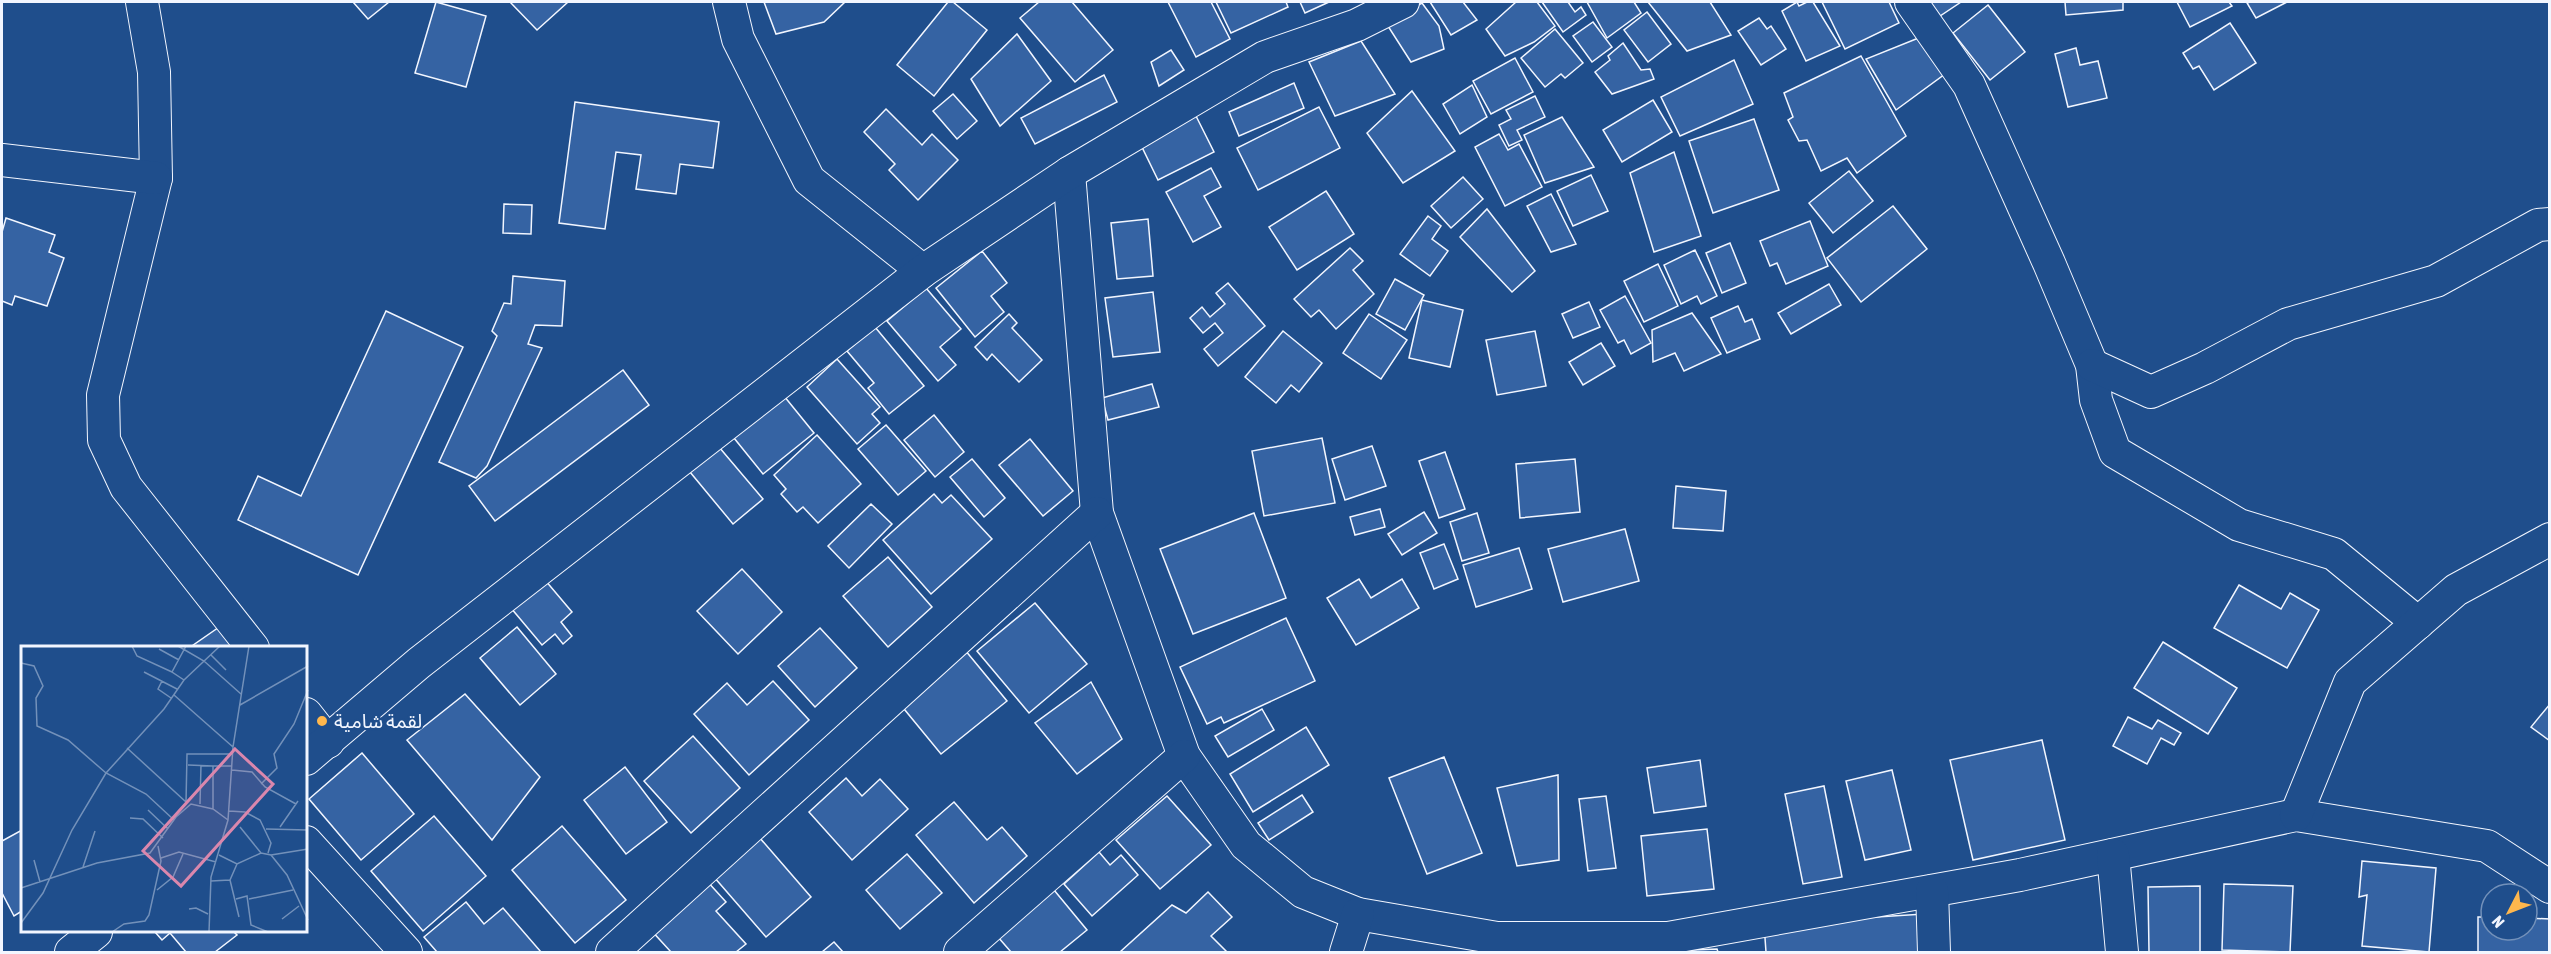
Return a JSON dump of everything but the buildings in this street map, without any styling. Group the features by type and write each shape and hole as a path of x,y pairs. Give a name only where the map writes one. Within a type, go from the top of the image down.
{"street":[{"path":"142,2 154,72 156,178 104,395 104,440 126,487 251,646"},
{"path":"729,2 738,39 809,180 923,271"},
{"path":"308,721 317,750 418,663 923,271 1069,173 1265,57 1357,25 1403,2"},
{"path":"1911,2 1968,86 2049,264 2091,365 2096,400 2115,452 2239,525 2334,554 2418,623"},
{"path":"2,160 156,178"},
{"path":"1069,173 1096,513 1184,756 1246,844 1303,892 1358,914 1497,938 1728,940 1932,891 2296,815 2487,846 2550,887"},
{"path":"2091,365 2151,392 2205,368 2288,324 2436,281 2538,225 2550,224"},
{"path":"612,952 1096,513"},
{"path":"2296,815 2350,682 2456,590 2550,539"},
{"path":"960,952 1184,756"},
{"path":"308,844 406,952"},
{"path":"2113,855 2122,952"},
{"path":"1932,891 1934,952"},
{"path":"1346,952 1358,914"}],"place":[{"name":"لقمة شامية","path":"322,721"}]}
